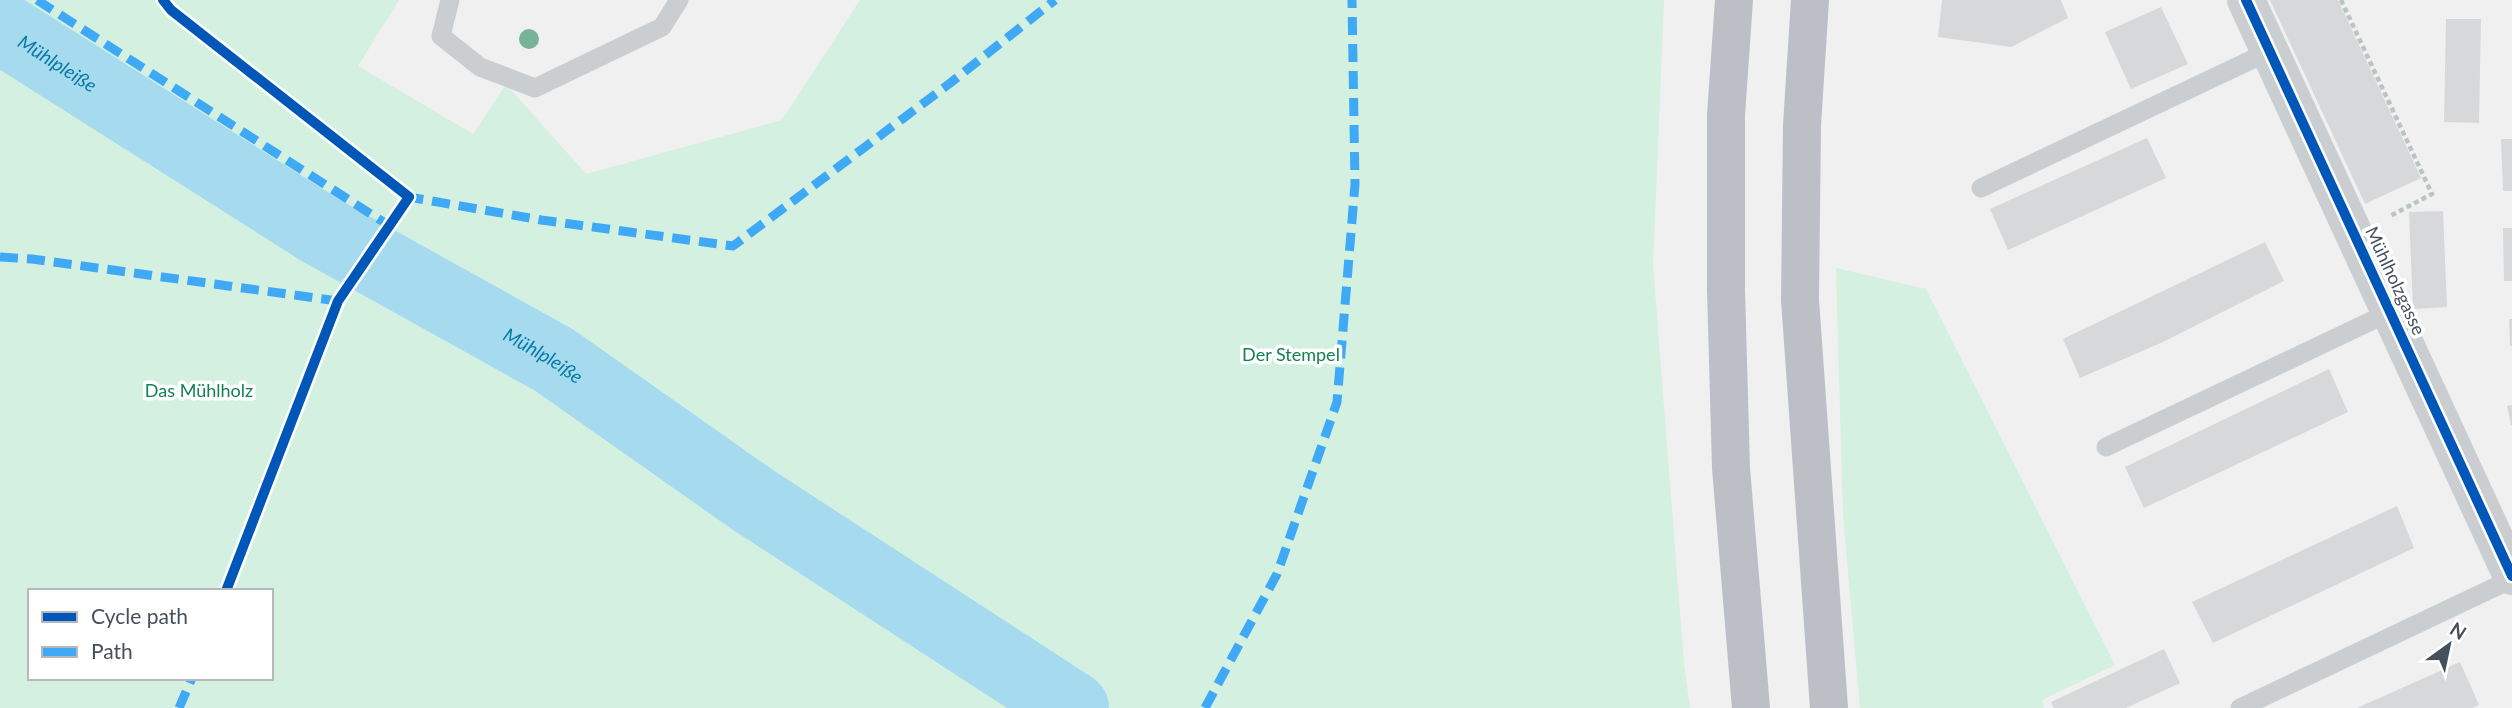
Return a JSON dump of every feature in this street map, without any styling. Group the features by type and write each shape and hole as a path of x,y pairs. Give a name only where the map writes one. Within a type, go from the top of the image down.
{"highway":[{"path":"1734,0 1726,115 1726,290 1731,468 1751,708"},
{"path":"1810,0 1802,125 1800,300 1829,708"}],"street":[{"name":"Mühlholzgasse","path":"2246,0 2512,578"}],"lane":[{"path":"450,0 441,36 480,66 535,88 662,27 679,0"},
{"path":"1981,188 2270,51"},
{"path":"2106,447 2390,312"},
{"path":"2239,708 2512,578"}],"path":[{"path":"2341,0 2432,194 2354,234"}],"green space":[{"name":"Der Stempel","path":"0,0 399,0 358,66 473,134 506,84 586,174 782,120 860,0 1664,0 1653,265 1684,664 1690,708 0,708"},
{"path":"1836,268 1926,289 2115,665 2042,700 2044,708 1860,708 1843,516"}],"building":[{"path":"1942,0 2061,0 2068,18 2011,47 1938,37"},
{"path":"2270,0 2338,0 2421,178 2365,204"},
{"path":"2161,7 2188,64 2131,89 2105,32"},
{"path":"2446,19 2481,19 2479,123 2444,122"},
{"path":"2147,138 2166,178 2008,250 1990,209"},
{"path":"2501,139 2512,139 2512,191 2503,191"},
{"path":"2443,211 2447,307 2413,309 2409,212"},
{"path":"2503,228 2512,228 2512,281 2504,281"},
{"path":"2265,242 2284,281 2163,342 2080,378 2063,339"},
{"path":"2509,319 2512,319 2512,346 2510,346"},
{"path":"2329,369 2348,412 2144,508 2125,467"},
{"path":"2512,405 2512,425 2511,425 2507,406"},
{"path":"2397,506 2414,548 2213,643 2192,602"},
{"path":"2164,649 2180,683 2126,708 2054,708 2051,702"},
{"path":"2460,662 2479,705 2472,708 2357,708"}],"waterway":[{"name":"Mühlpleiße","path":"0,27 320,230 554,360 753,500 1073,708"}],"marked path":[{"path":"37,0 399,232"},
{"path":"406,195 541,220 733,246 949,84 1055,0"},
{"path":"1205,708 1277,574 1337,402 1355,184 1352,0"},
{"path":"0,257 32,259 338,301"},
{"path":"179,708 191,680"}],"cycle path":[{"path":"163,0 171,10 409,197 338,301 227,589"},
{"path":"2246,0 2512,576"}],"park label":[{"name":"Das Mühlholz","path":"199,391"}]}
